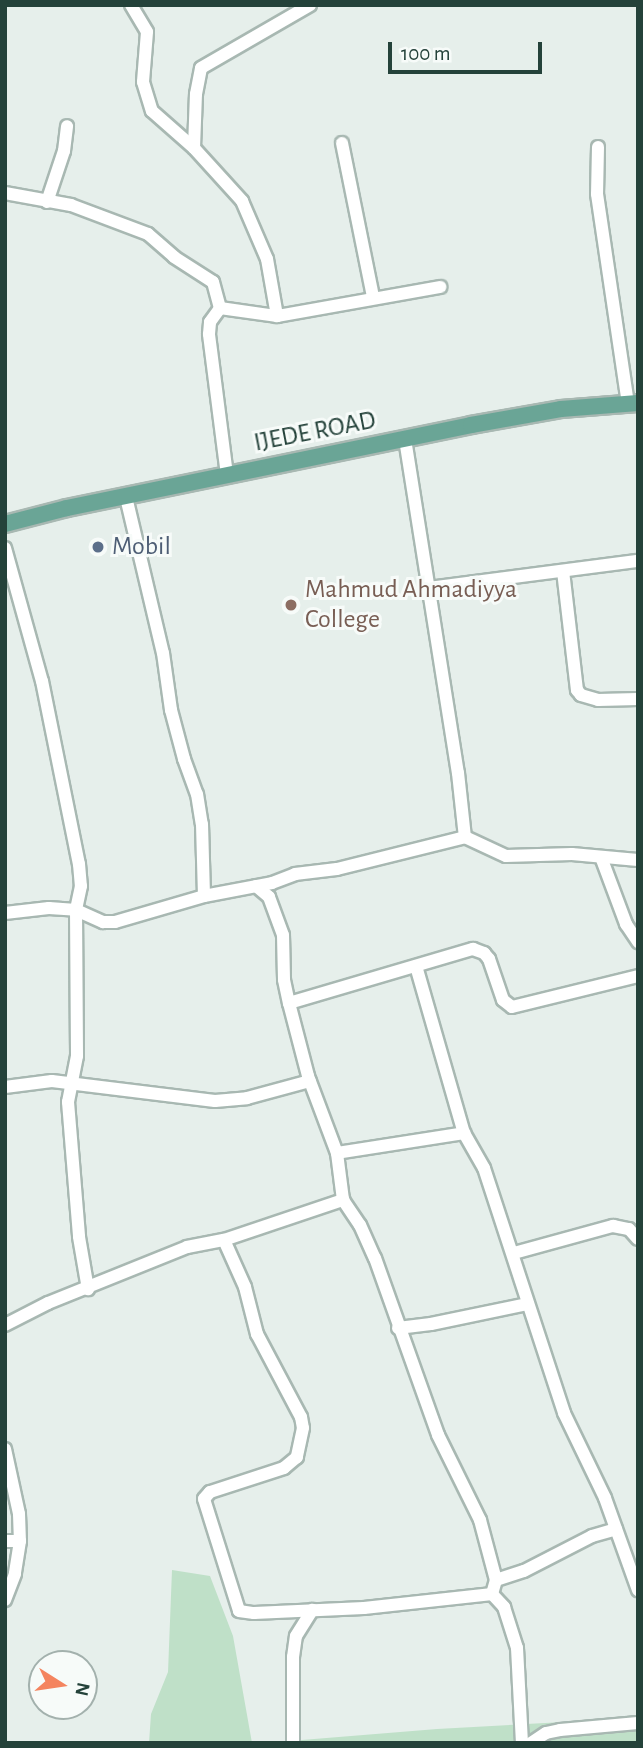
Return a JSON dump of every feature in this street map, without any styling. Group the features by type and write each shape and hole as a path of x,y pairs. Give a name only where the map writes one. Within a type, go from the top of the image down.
{"main road":[{"name":"IJEDE ROAD","path":"5,524 67,508 405,439 561,409 633,403"}],"street":[{"path":"131,5 147,32 144,82 152,111 194,148 242,201 256,226 270,268 277,316"},
{"path":"194,148 196,94 201,68 310,5"},
{"path":"47,202 64,151 67,126"},
{"path":"342,143 373,298"},
{"path":"598,147 597,194 633,403"},
{"path":"5,193 71,205 148,234 174,257 213,282 220,308 211,322 209,334 227,475"},
{"path":"220,308 277,316 440,287"},
{"path":"405,439 466,837"},
{"path":"126,497 163,653 171,710 197,794 202,824 204,896"},
{"path":"5,548 24,623 36,653 79,864 81,886 76,910 77,1056 68,1102 88,1289"},
{"path":"429,588 638,561"},
{"path":"563,571 577,690 581,695 598,699 638,699"},
{"path":"5,913 49,908 76,910 103,922 115,922 204,896 272,883 295,874 337,869 466,837 506,856 572,854 638,860"},
{"path":"601,857 626,924 638,942"},
{"path":"269,897 272,883"},
{"path":"256,886 269,897 283,935 284,980 289,1003 310,1081 337,1153 344,1200 360,1225 374,1258 438,1435 480,1520 496,1580 492,1594"},
{"path":"289,1003 479,949 488,959 503,1000 512,1007 638,976"},
{"path":"416,966 464,1133 484,1168 514,1253 564,1413 605,1498 638,1590"},
{"path":"5,1087 52,1081 215,1101 247,1098 310,1081"},
{"path":"337,1153 464,1133"},
{"path":"5,1325 48,1303 187,1247 224,1240 344,1200"},
{"path":"514,1253 613,1226 629,1228 638,1239"},
{"path":"224,1240 245,1287 257,1334 301,1417 303,1428 297,1457 284,1468 210,1492 204,1499 204,1507 239,1611 312,1610 427,1602 492,1594"},
{"path":"398,1328 439,1323 528,1304"},
{"path":"5,1449 19,1514 20,1541 15,1574 5,1600"},
{"path":"496,1580 524,1571 592,1536 616,1529"},
{"path":"5,1541 20,1541"},
{"path":"492,1594 504,1607 517,1648 522,1743"},
{"path":"293,1743 293,1657 296,1636 312,1610"},
{"path":"531,1743 546,1733 560,1730 638,1723"}],"green space":[{"path":"172,1570 210,1576 233,1636 252,1743 149,1743 151,1714 168,1672"},
{"path":"638,1718 638,1743 265,1743 437,1729"}],"place":[{"name":"Mobil","path":"98,547"},
{"name":"Mahmud Ahmadiyya College","path":"291,605"}]}
